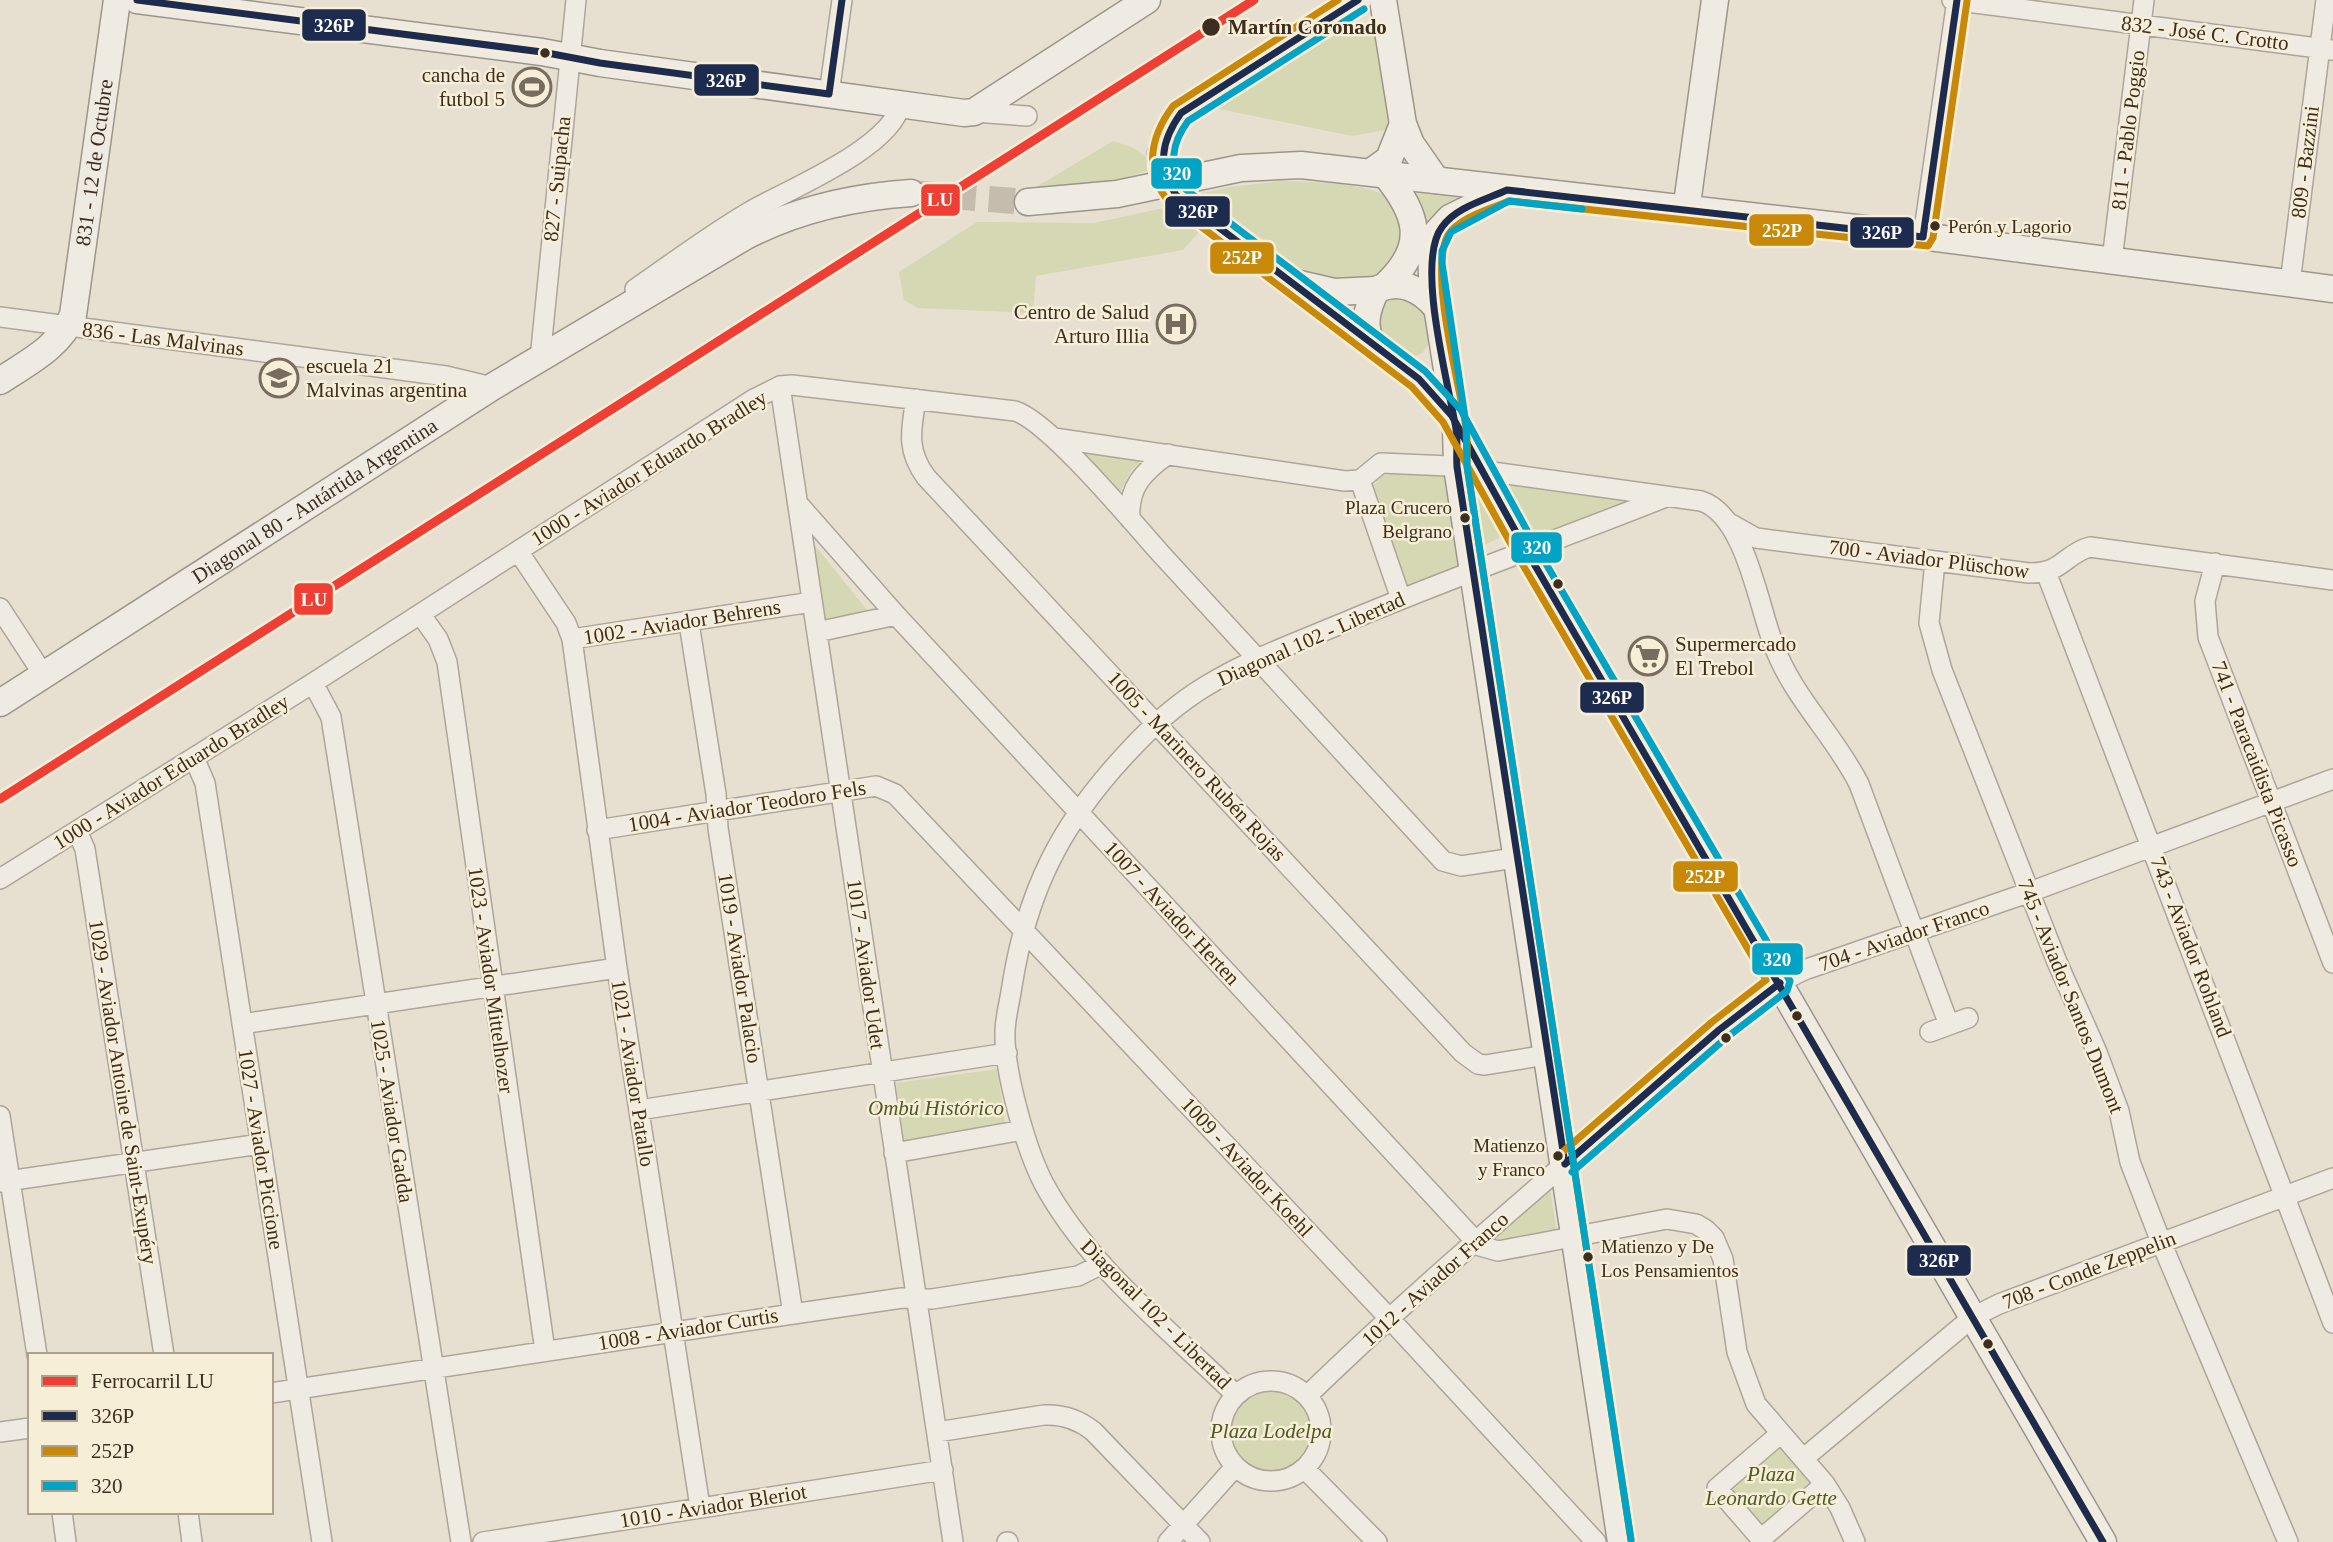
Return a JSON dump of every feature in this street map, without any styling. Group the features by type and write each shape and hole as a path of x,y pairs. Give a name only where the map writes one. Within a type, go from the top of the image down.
{"street":[{"name":"831 - 12 de Octubre","path":"68,327 76,304 117,0"},
{"path":"137,0 900,104 1027,116"},
{"name":"827 - Suipacha","path":"549,354 576,0"},
{"path":"829,94 842,0"},
{"path":"974,112 1147,0"},
{"path":"1359,0 1181,113 1170,127 1161,153 1161,164 1169,186 1185,202 1428,387 1454,421 1526,550 2103,1542"},
{"path":"1383,0 1403,124 1422,163 1436,180"},
{"path":"1686,211 1715,0"},
{"path":"1923,237 1955,0"},
{"name":"832 - José C. Crotto","path":"1955,0 2326,49"},
{"name":"811 - Pablo Poggio","path":"2112,260 2144,0"},
{"name":"809 - Bazzini","path":"2290,283 2326,49 2326,0"},
{"path":"1334,15 1363,14 1387,29"},
{"name":"Diagonal 80 - Antártida Argentina","path":"0,703 492,387 549,354 621,298 740,218 820,175 886,131 897,117 900,104"},
{"path":"1378,173 1389,159 1403,124"},
{"path":"1028,202 1116,194 1206,173 1263,165 1378,173 1923,237 2333,289"},
{"path":"1372,345 1365,325 1366,316 1382,286 1405,263 1412,249 1414,231 1409,208 1378,173"},
{"path":"1507,190 1450,218 1437,232 1431,248 1431,264 1454,421 1457,467 1475,571 1515,858 1621,1542"},
{"path":"549,354 773,221 853,199 911,193"},
{"path":"1285,279 1322,291 1354,293 1382,286 1418,291 1436,307"},
{"name":"836 - Las Malvinas","path":"0,317 454,377 492,387"},
{"path":"0,381 46,351 68,327"},
{"path":"1397,364 1416,365 1426,359 1441,337"},
{"name":"1000 - Aviador Eduardo Bradley","path":"0,879 421,615 754,399 780,386 803,385 1023,414 1054,438 1360,481"},
{"name":"1017 - Aviador Udet","path":"780,386 953,1542"},
{"name":"1005 - Marinero Rubén Rojas","path":"916,399 909,439 919,467 1472,1061 1485,1065 1546,1055"},
{"path":"1054,438 1443,861 1461,866 1515,858"},
{"path":"1130,519 1129,503 1135,484 1147,469 1168,454"},
{"path":"1401,599 1360,481 1381,463 1457,467 1483,473 1666,497"},
{"name":"Diagonal 102 - Libertad","path":"1236,1395 1102,1265 1052,1198 1030,1155 1005,1034 1023,929 1051,855 1078,812 1113,767 1156,723 1204,687 1257,659 1401,599 1666,497"},
{"name":"700 - Aviador Plüschow","path":"1666,497 1701,501 1717,507 1730,523 1756,538 2029,573 2056,569 2078,552 2090,547 2333,580"},
{"name":"1007 - Aviador Herten","path":"800,506 896,615 1476,1242"},
{"path":"1730,523 1784,671 1854,774 1914,931 1958,1021 1930,1032"},
{"name":"1002 - Aviador Behrens","path":"518,551 566,623 572,639 812,602"},
{"name":"745 - Aviador Santos Dumont","path":"1935,561 1929,606 1934,644 2057,962 2097,1052 2119,1111 2130,1162 2161,1242 2288,1542"},
{"name":"741 - Paracaidista Picasso","path":"2215,563 2205,601 2208,637 2332,958"},
{"name":"743 - Aviador Rohland","path":"2046,572 2333,1322"},
{"path":"0,607 43,674"},
{"name":"1023 - Aviador Mittelhozer","path":"421,615 438,639 447,662 545,1351"},
{"path":"817,632 896,615"},
{"name":"1019 - Aviador Palacio","path":"689,622 793,1314"},
{"name":"1021 - Aviador Patallo","path":"572,639 617,968 700,1507"},
{"name":"1025 - Aviador Gadda","path":"313,683 331,717 431,1367 461,1542"},
{"name":"1027 - Aviador Piccione","path":"194,758 205,783 323,1542"},
{"name":"704 - Aviador Franco","path":"1564,1164 1719,1030 1780,983 1807,969 2030,892 2333,779"},
{"name":"1004 - Aviador Teodoro Fels","path":"597,830 841,790 876,786 895,794"},
{"name":"1009 - Aviador Koehl","path":"895,794 1596,1542"},
{"name":"1029 - Aviador Antoine de Saint-Exupéry","path":"77,831 85,849 164,1353"},
{"path":"242,1024 617,968"},
{"path":"639,1110 1007,1053"},
{"path":"0,1116 5,1181 37,1353"},
{"path":"894,1153 1023,1130"},
{"path":"5,1181 260,1144"},
{"name":"1012 - Aviador Franco","path":"1307,1396 1388,1317 1564,1164"},
{"name":"708 - Conde Zeppelin","path":"1804,1458 1973,1317 2161,1242 2333,1178"},
{"path":"1476,1242 1498,1251 1667,1219 1696,1224 1714,1238 1723,1259 1738,1352 1747,1385 1756,1404 1825,1484 1855,1542"},
{"name":"1008 - Aviador Curtis","path":"273,1393 793,1314 1078,1276 1102,1265"},
{"path":"1264,1381 1287,1384 1307,1396 1317,1409 1321,1440 1316,1455 1305,1469 1278,1481 1262,1481 1247,1476 1235,1467 1221,1438 1224,1415 1236,1395 1249,1385 1264,1381"},
{"path":"937,1432 1044,1415 1069,1417 1093,1432 1200,1542"},
{"path":"0,1432 28,1428"},
{"path":"1781,1433 1717,1488 1761,1539 1825,1484"},
{"path":"1168,1542 1235,1467"},
{"path":"1305,1469 1377,1542"},
{"name":"1010 - Aviador Bleriot","path":"483,1542 943,1470"},
{"path":"62,1514 66,1542"},
{"path":"188,1514 192,1542"}],"green space":[{"path":"1357,23 1372,28 1383,39 1394,118 1385,130 1352,136 1219,109 1218,105 1229,92 1343,25"},
{"path":"1113,141 1134,148 1149,159 1149,170 1119,180 1036,187"},
{"path":"1282,181 1349,185 1368,189 1396,202 1403,218 1402,256 1373,284 1308,282 1199,194 1229,187"},
{"path":"1412,193 1476,199 1426,236"},
{"path":"1164,208 1199,232 1183,250 1036,276 1033,313 918,308 904,300 899,272 977,222 1094,223"},
{"path":"1400,294 1426,312 1431,340 1423,352 1410,359 1387,348 1376,319 1380,302"},
{"path":"1070,446 1144,459 1131,470 1118,497"},
{"path":"1445,473 1450,478 1457,569 1408,591 1370,489 1383,475"},
{"path":"1476,480 1504,532 1499,538 1482,546 1477,544 1470,481"},
{"path":"1506,484 1623,498 1625,503 1624,507 1527,538 1504,489"},
{"path":"805,533 868,611 820,628"},
{"name":"Ombú Histórico","path":"997,1069 1006,1128 904,1144 896,1083"},
{"path":"1550,1190 1557,1231 1498,1244 1488,1241"},
{"name":"Plaza Lodelpa","path":"1271,1387 1288,1391 1302,1400 1311,1414 1315,1431 1311,1448 1302,1462 1288,1471 1271,1475 1254,1471 1240,1462 1231,1448 1227,1431 1231,1414 1240,1400 1254,1391"},
{"name":"Plaza Leonardo Gette","path":"1781,1433 1825,1484 1761,1539 1717,1488"}],"tunnel":[{"path":"911,193 1028,202"}],"rail line":[{"name":"LU","path":"0,799 1254,0"}],"transit line":[{"name":"326P","path":"137,0 542,52 600,63 829,94 842,0"},
{"name":"252P","path":"1338,0 1173,106 1159,130 1153,154 1153,167 1161,191 1170,203 1412,387 1443,422 1517,555 1766,980 1712,1022 1558,1156"},
{"name":"326P","path":"1358,0 1181,113 1169,133 1164,153 1170,184 1176,195 1419,379 1452,416 1526,550 2103,1542"},
{"name":"326P","path":"1565,1164 1457,467 1456,429 1436,325 1432,267 1435,244 1442,227 1455,214 1507,190 1923,237 1957,0"},
{"name":"252P","path":"1631,1540 1467,466 1466,428 1447,329 1443,301 1443,252 1448,235 1460,223 1509,201 1928,246 1933,238 1967,1"},
{"name":"320","path":"1364,9 1188,121 1175,146 1174,162 1179,179 1184,188 1425,371 1461,410 1535,545 1790,981 1787,991 1726,1038 1572,1172"},
{"name":"320","path":"1582,209 1509,201 1451,232 1442,251 1442,263 1466,424 1467,466 1631,1540"},
{"name":"326P","path":"1565,1164 1719,1030 1780,983"}],"place":[{"name":"Martín Coronado","path":"1211,27"},
{"name":"cancha de futbol 5","path":"532,87"},
{"name":"Perón y Lagorio","path":"1935,226"},
{"name":"Centro de Salud Arturo Illia","path":"1176,324"},
{"name":"escuela 21 Malvinas argentina","path":"279,378"},
{"name":"Plaza Crucero Belgrano","path":"1465,518"},
{"name":"Supermercado El Trebol","path":"1648,656"},
{"name":"Matienzo y Franco","path":"1558,1156"},
{"name":"Matienzo y De Los Pensamientos","path":"1588,1257"}]}
